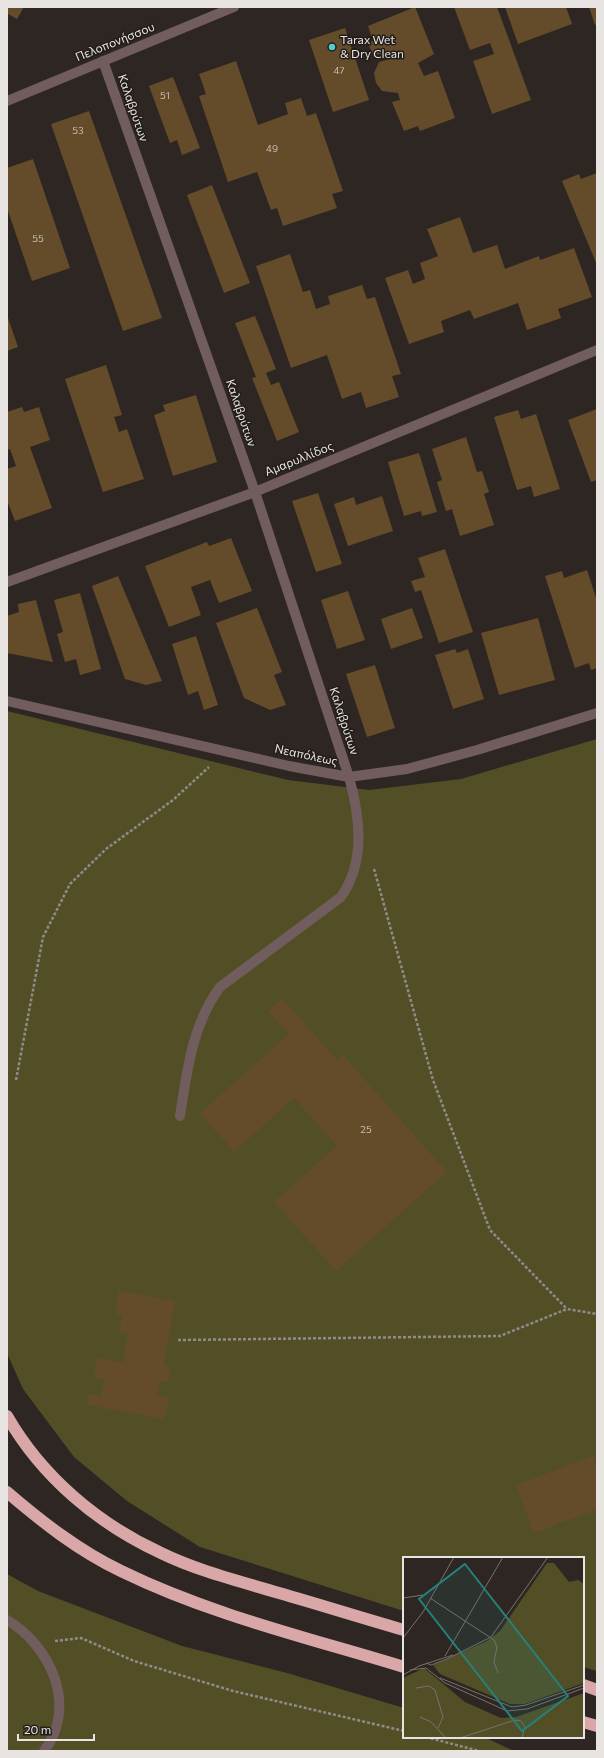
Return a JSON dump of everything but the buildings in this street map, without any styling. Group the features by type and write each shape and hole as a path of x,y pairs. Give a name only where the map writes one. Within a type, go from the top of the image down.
{"highway":[{"path":"7,1416 28,1448 47,1471 88,1509 133,1540 162,1554 200,1569 403,1630"},
{"path":"7,1492 56,1532 120,1571 210,1609 403,1667"},
{"path":"584,1685 597,1690"},
{"path":"584,1722 597,1726"}],"street":[{"name":"Πελοπονήσσου","path":"7,101 234,7"},
{"name":"Καλαβρύτων","path":"103,61 254,492 348,777 358,819 357,860 348,887 335,901 220,987 209,1002 201,1018 192,1048 180,1116"},
{"name":"Αμαρυλλίδος","path":"7,582 254,492 597,350"},
{"name":"Νεαπόλεως","path":"7,701 289,766 348,777 407,769 477,750 597,713"},
{"path":"7,1620 36,1643 52,1667 59,1695 58,1722 52,1740 44,1751"}],"path":[{"path":"16,1080 43,937 70,884 106,849 173,800 228,751"},
{"path":"373,865 434,1080 490,1230 567,1309"},
{"path":"178,1340 500,1336 567,1309 597,1314"},
{"path":"36,1643 81,1638 134,1661 226,1689 403,1731"},
{"path":"430,1738 479,1751"}],"shaded area":[{"path":"7,711 288,780 369,790 461,779 597,739 597,1671 584,1667 584,1557 403,1557 403,1611 200,1547 127,1501 74,1457 23,1389 7,1353"},
{"path":"7,1574 38,1591 182,1646 287,1673 403,1708 403,1738 486,1738 514,1751 7,1751"}],"place":[{"name":"Tarax Wet & Dry Clean","path":"332,47"}]}
